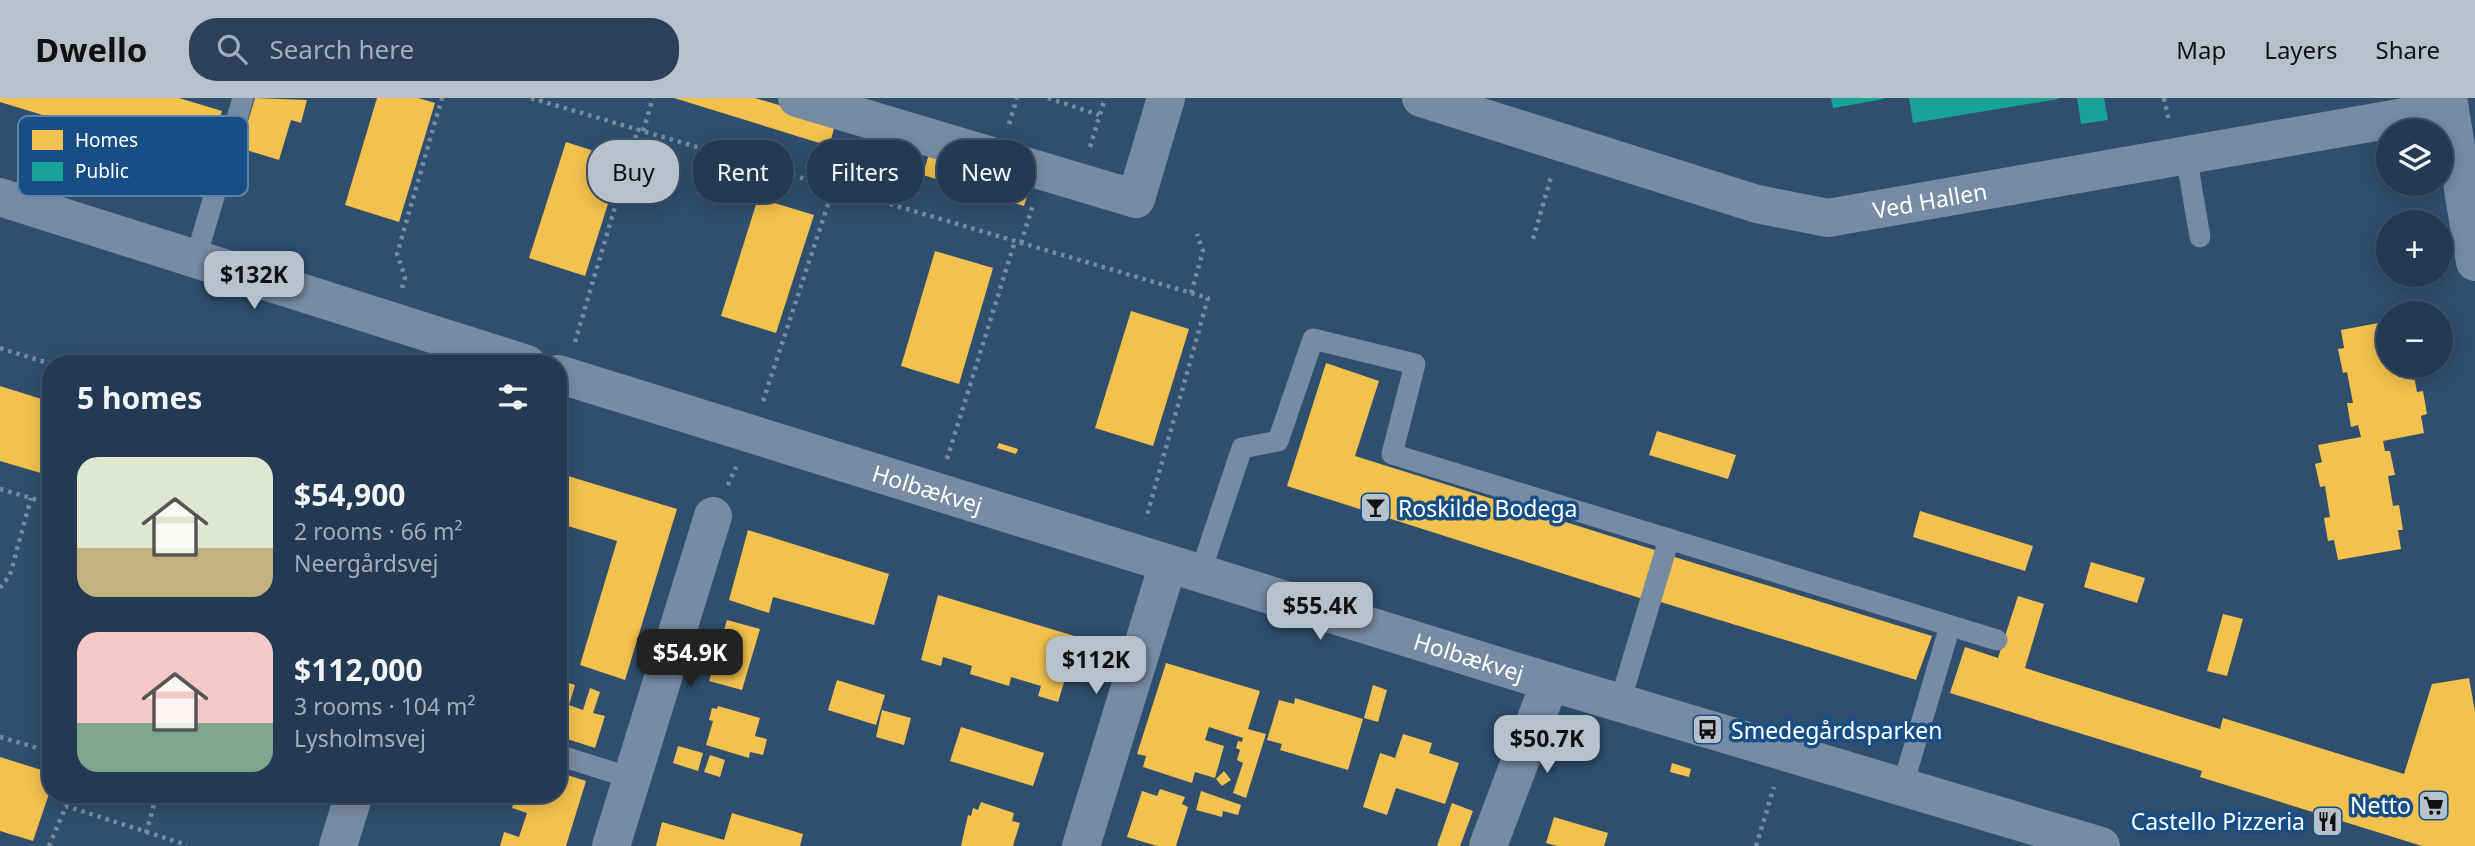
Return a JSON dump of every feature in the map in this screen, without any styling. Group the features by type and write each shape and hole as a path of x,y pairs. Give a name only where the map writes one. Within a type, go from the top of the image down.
{"street":[{"path":"797,98 1136,199 1166,98"},
{"name":"Ved Hallen","path":"1421,98 1757,204 1828,218 2186,155 2449,103"},
{"path":"2449,103 2475,262"},
{"path":"0,197 487,355"},
{"name":"Holbækvej","path":"567,377 1550,682 1902,788 2022,835 2101,846"},
{"path":"611,846 713,516"},
{"path":"1081,846 1168,564"},
{"path":"1488,846 1550,682"},
{"path":"338,846 351,803"}],"lane":[{"path":"238,116 243,98"},
{"path":"2186,155 2200,237"},
{"path":"195,261 214,196"},
{"path":"1168,564 1242,448 1278,441 1313,339 1415,364 1392,454 1997,640"},
{"path":"1620,702 1669,538"},
{"path":"1902,788 1951,626"},
{"path":"567,758 631,778"}],"path":[{"path":"392,323 405,277 397,254 443,98"},
{"path":"531,98 807,180"},
{"path":"567,359 653,98"},
{"path":"1048,98 1100,115"},
{"path":"1079,182 1105,98"},
{"path":"1533,239 1561,142"},
{"path":"713,516 752,433 829,203"},
{"path":"885,203 1208,298 1168,564"},
{"path":"938,490 1018,242 1031,211"},
{"path":"1191,293 1203,251 1198,234"},
{"path":"0,348 42,362"},
{"path":"0,489 42,502"},
{"path":"0,588 10,575 32,499"},
{"path":"0,737 42,749"},
{"path":"1756,846 1785,753"},
{"path":"146,833 154,803"},
{"path":"49,846 66,806 187,845"}],"building: Homes":[{"path":"0,98 179,98 222,111 221,116 46,116 0,102"},
{"path":"255,98 307,100 301,123 291,120 279,160 248,150 248,121"},
{"path":"377,98 418,98 435,103 399,222 345,205"},
{"path":"674,98 755,98 836,122 831,140 810,140"},
{"path":"566,142 588,149 588,203 608,203 585,276 529,258"},
{"path":"930,150 937,152 937,179 923,175"},
{"path":"756,203 774,203 814,215 776,333 721,316"},
{"path":"935,251 993,268 959,384 901,366"},
{"path":"1131,311 1189,329 1153,446 1095,428"},
{"path":"2376,323 2376,378 2414,378 2417,392 2423,391 2427,414 2421,416 2424,433 2383,441 2385,451 2390,451 2395,475 2388,476 2393,506 2399,505 2403,530 2398,530 2401,549 2338,560 2334,540 2328,541 2324,518 2330,517 2325,486 2320,487 2315,464 2322,462 2318,445 2361,437 2358,425 2351,427 2347,403 2353,403 2347,372 2343,373 2338,349 2344,348 2341,330"},
{"path":"1326,363 1379,381 1355,456 1658,551 1643,599 1287,486"},
{"path":"0,386 42,399 42,473 0,461"},
{"path":"1657,431 1736,455 1728,479 1649,455"},
{"path":"999,443 1018,449 1016,454 997,448"},
{"path":"567,476 677,509 625,680 580,665 617,541 567,526"},
{"path":"1920,511 2033,546 2025,571 1913,537"},
{"path":"748,530 889,574 874,625 773,597 769,613 729,600"},
{"path":"1668,555 1932,636 1916,680 1654,600"},
{"path":"2091,562 2145,578 2137,603 2084,587"},
{"path":"938,595 1078,637 1058,702 1038,696 1041,686 1011,677 1009,686 970,674 972,666 943,657 941,666 921,660"},
{"path":"2018,596 2044,604 2025,668 2220,729 2223,718 2404,774 2432,684 2469,678 2475,712 2475,846 2422,846 2200,777 2202,771 1950,693 1965,647 1998,658"},
{"path":"2223,614 2243,619 2227,676 2207,671"},
{"path":"727,620 760,629 742,690 709,681"},
{"path":"1166,663 1260,691 1248,729 1266,734 1246,798 1233,793 1243,763 1237,760 1240,750 1236,748 1238,741 1242,742 1243,738 1209,727 1205,740 1224,746 1215,778 1195,772 1192,783 1143,767 1146,756 1137,754"},
{"path":"837,680 885,695 876,725 828,710"},
{"path":"567,682 575,685 569,705 583,710 590,688 600,692 593,713 605,716 595,748 567,739"},
{"path":"1373,685 1387,690 1378,722 1364,718"},
{"path":"1295,698 1363,719 1348,770 1280,750 1282,744 1267,740 1279,700 1294,704"},
{"path":"718,706 760,718 755,736 767,739 763,755 750,752 749,758 706,745 713,721 709,720 712,708 717,709"},
{"path":"882,710 911,718 904,745 876,737"},
{"path":"961,727 1044,753 1033,786 950,761"},
{"path":"1403,734 1432,743 1429,753 1459,763 1445,804 1396,788 1387,815 1363,807 1380,753 1395,758"},
{"path":"678,746 703,753 698,771 673,763"},
{"path":"710,755 725,760 720,777 704,772"},
{"path":"0,757 42,770 42,803 46,803 33,841 0,831"},
{"path":"1672,763 1691,769 1689,777 1670,772"},
{"path":"1224,771 1231,780 1222,786 1216,779"},
{"path":"567,775 586,781 566,846 500,846 504,832 519,837 527,813 512,808 513,803 567,803"},
{"path":"1160,789 1185,797 1182,804 1188,807 1176,846 1157,846 1127,837 1142,791 1157,796"},
{"path":"1201,791 1241,805 1238,815 1223,811 1222,817 1196,810"},
{"path":"981,802 1014,813 1012,821 1020,823 1013,846 961,846 968,815 971,816 973,808 978,810"},
{"path":"1452,803 1473,811 1460,846 1437,846"},
{"path":"732,813 803,834 800,846 656,846 662,822 724,840"},
{"path":"1554,817 1608,833 1604,846 1557,846 1546,843"}],"building: Public":[{"path":"1831,98 1883,98 1884,99 1833,108"},
{"path":"1909,98 2059,98 2059,99 1913,123"},
{"path":"2077,98 2104,98 2108,120 2081,124"}],"place":[{"name":"Roskilde Bodega","path":"1375,508"},
{"name":"Smedegårdsparken","path":"1708,730"},
{"name":"Netto","path":"2434,805"},
{"name":"Castello Pizzeria","path":"2328,821"}]}
